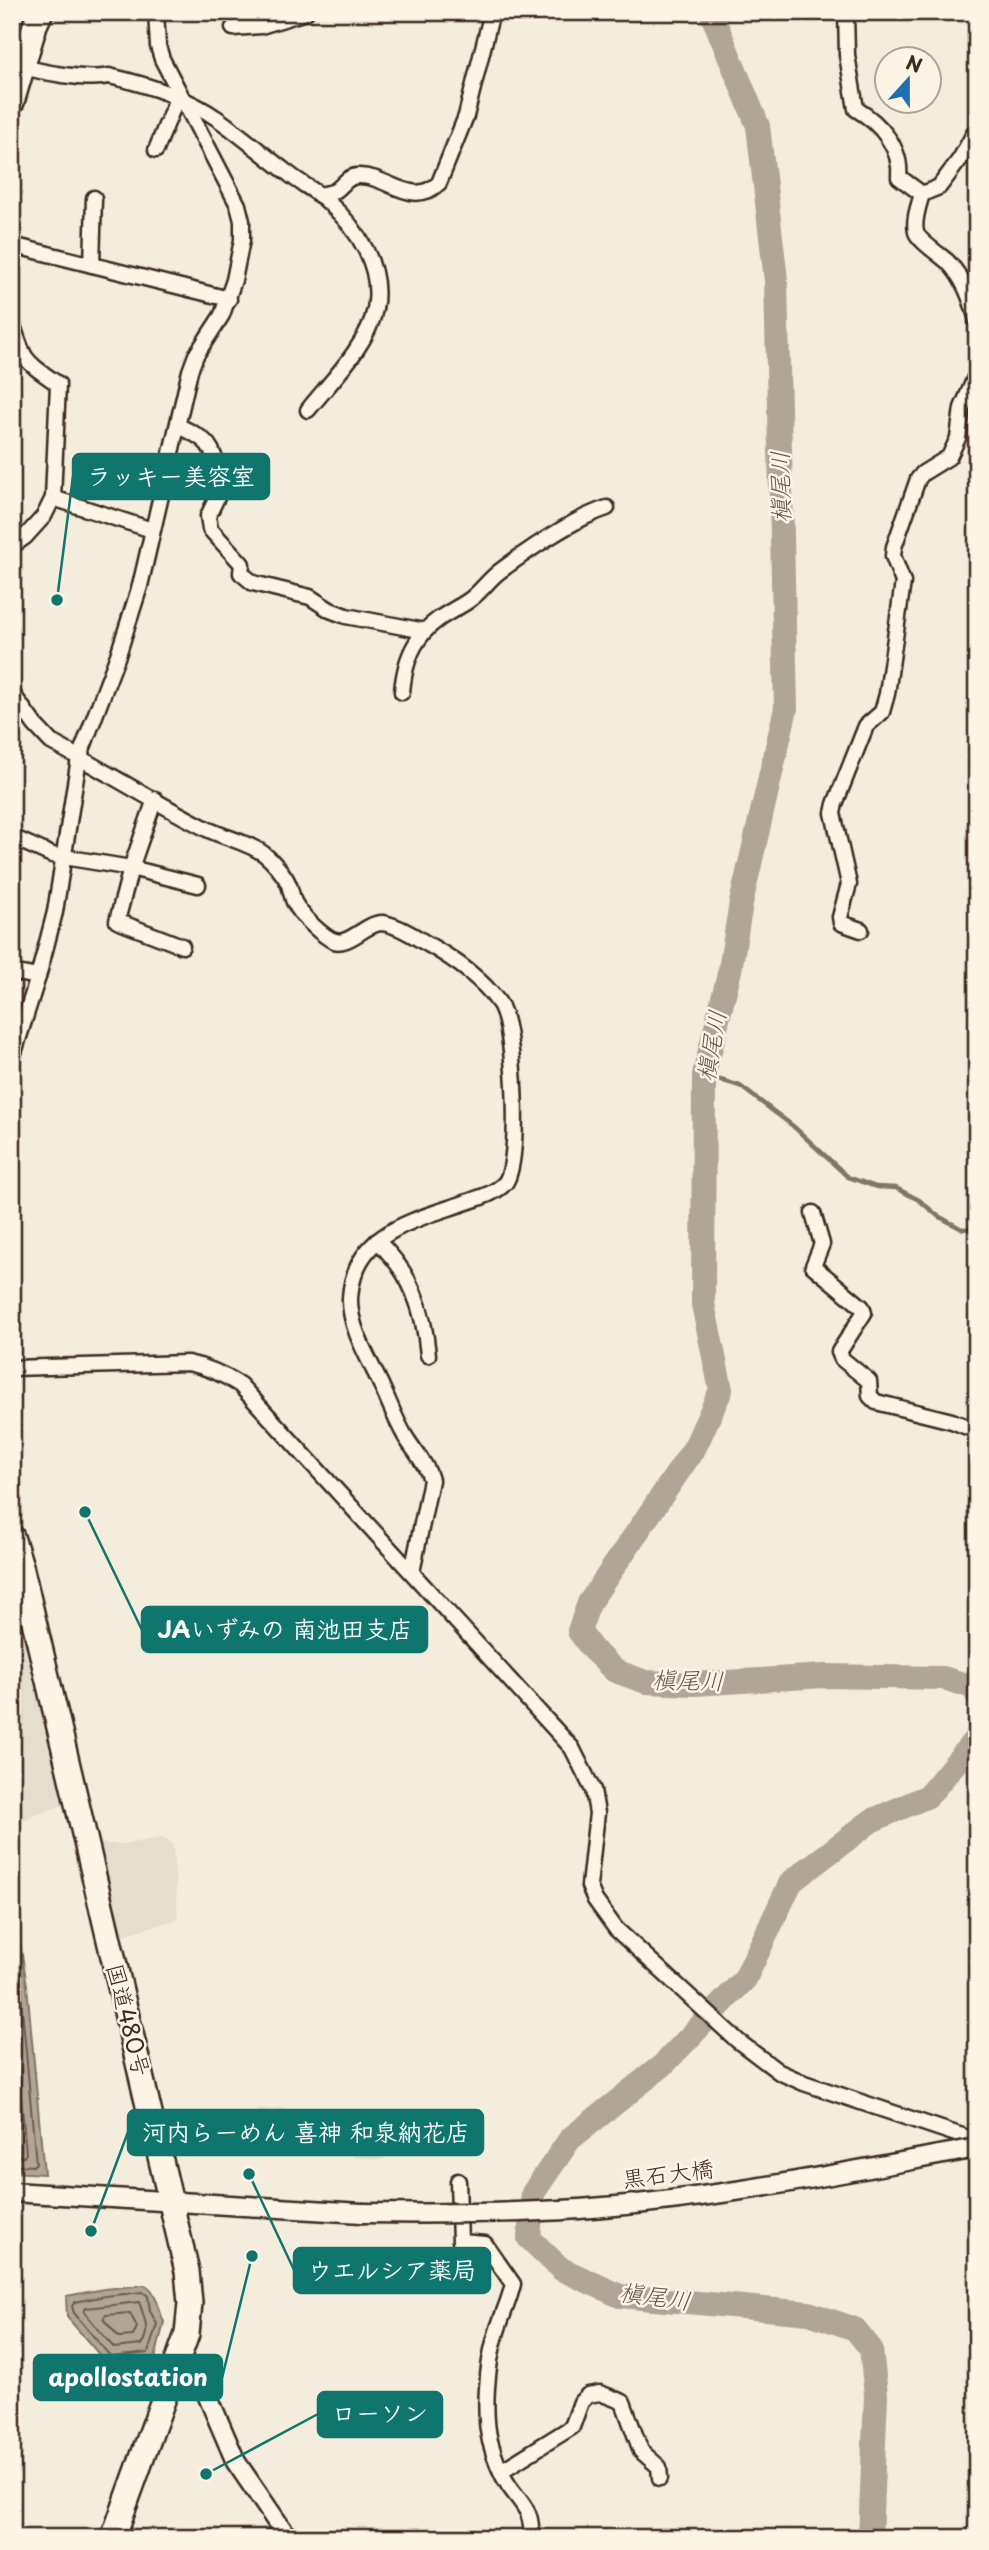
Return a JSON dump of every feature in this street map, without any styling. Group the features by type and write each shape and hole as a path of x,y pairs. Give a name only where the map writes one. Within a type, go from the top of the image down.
{"highway":[{"path":"12,102 17,65 41,12"},
{"name":"国道480号","path":"12,1537 187,2271 190,2303 187,2334 113,2538"}],"street":[{"path":"12,1059 55,912 79,758 118,655 140,586 190,371 229,299 242,240 242,221 238,205 180,100 162,59 158,46 156,12"},
{"path":"233,28 260,19 306,12"},
{"path":"319,195 334,192 354,176 365,176 402,190 420,193 432,190 439,183 466,116 492,12"},
{"path":"846,12 847,55 856,109 873,119 892,146 901,162 899,177 922,194"},
{"path":"17,65 54,75 101,78 109,76 180,100 216,117 339,213 368,250 374,271 375,308 370,325 360,342 308,410"},
{"path":"156,149 180,100"},
{"path":"922,194 939,187 960,159 977,128"},
{"path":"922,194 915,221 916,232 966,285 977,321"},
{"path":"92,265 94,198"},
{"path":"12,245 229,299"},
{"path":"12,322 22,354 29,364 58,384 53,498 44,516 25,537 12,546"},
{"path":"861,930 841,923 840,917 849,884 833,813 866,726 882,712 887,694 903,582 893,556 894,547 918,479 949,457 958,439 962,408 977,373"},
{"path":"178,426 202,436 213,451 222,487 208,516 210,529 242,564 241,573 253,583 310,597 330,610 346,616 425,631"},
{"path":"53,498 152,530"},
{"path":"402,692 408,657 425,631 441,615 469,600 498,572 588,514 607,508"},
{"path":"12,693 51,742 208,830 257,849 268,857 288,883 294,901 304,915 326,937 335,942 344,941 372,925 383,923 413,935 465,969 501,1005 509,1028 514,1081 512,1171 504,1184 487,1195 400,1225 377,1241 366,1250 352,1286 350,1301 354,1324 404,1435 429,1472 430,1480 412,1572"},
{"path":"155,799 131,868 117,921 183,946"},
{"path":"12,837 52,855 131,868 198,885"},
{"path":"12,972 38,977"},
{"path":"813,1213 822,1244 813,1266 862,1307 864,1313 842,1345 839,1352 842,1359 869,1381 870,1396 876,1402 952,1421 977,1431"},
{"path":"377,1241 396,1258 406,1276 425,1327 428,1355"},
{"path":"12,1368 188,1363 204,1366 240,1385 572,1748 593,1790 597,1813 589,1886 595,1900 616,1929 738,2041 779,2072 804,2083 977,2141"},
{"name":"黒石大橋","path":"12,2192 362,2213 490,2214 581,2209 685,2198 787,2183 977,2148"},
{"path":"458,2181 460,2242 485,2244 513,2284 495,2336 488,2382 489,2439 502,2471 529,2512 531,2538"},
{"path":"176,2367 206,2392 236,2462 288,2538"},
{"path":"502,2471 572,2427 581,2402 588,2395 600,2393 622,2402 641,2451 659,2467 660,2478"}],"shaded area":[{"path":"12,974 33,978 12,1051"},
{"path":"12,1581 63,1805 29,1819 12,1820"},
{"path":"161,1838 170,1841 173,1847 178,1916 174,1920 113,1938 94,1844 125,1844"},
{"path":"259,2109 394,2112 413,2117 383,2160 353,2157 351,2150 174,2156 163,2113 257,2112"}],"water":[{"path":"12,1896 27,1985 44,2174 12,2172"},
{"path":"145,2285 155,2297 164,2322 155,2359 108,2365 67,2317 66,2296"}],"waterway":[{"name":"槇尾川","path":"711,12 758,126 776,280 786,708 741,903 730,970 704,1075 703,1304 721,1390 695,1447 589,1603 579,1631 592,1649 615,1671 646,1682 693,1684 824,1676 943,1678 973,1687 977,1695"},
{"path":"704,1075 740,1086 793,1126 848,1177 876,1187 896,1188 962,1229 977,1228"},
{"name":"槇尾川","path":"870,2538 876,2395 871,2349 855,2329 809,2313 620,2296 561,2269 529,2238 533,2193 570,2139 663,2065 745,1979 791,1882 871,1821 928,1796 977,1737"}],"place":[{"name":"ラッキー美容室","path":"57,600"},
{"name":"JAいずみの 南池田支店","path":"85,1512"},
{"name":"ウエルシア薬局","path":"249,2174"},
{"name":"河内らーめん 喜神 和泉納花店","path":"91,2231"},
{"name":"apollostation","path":"252,2256"},
{"name":"ローソン","path":"206,2474"}]}
